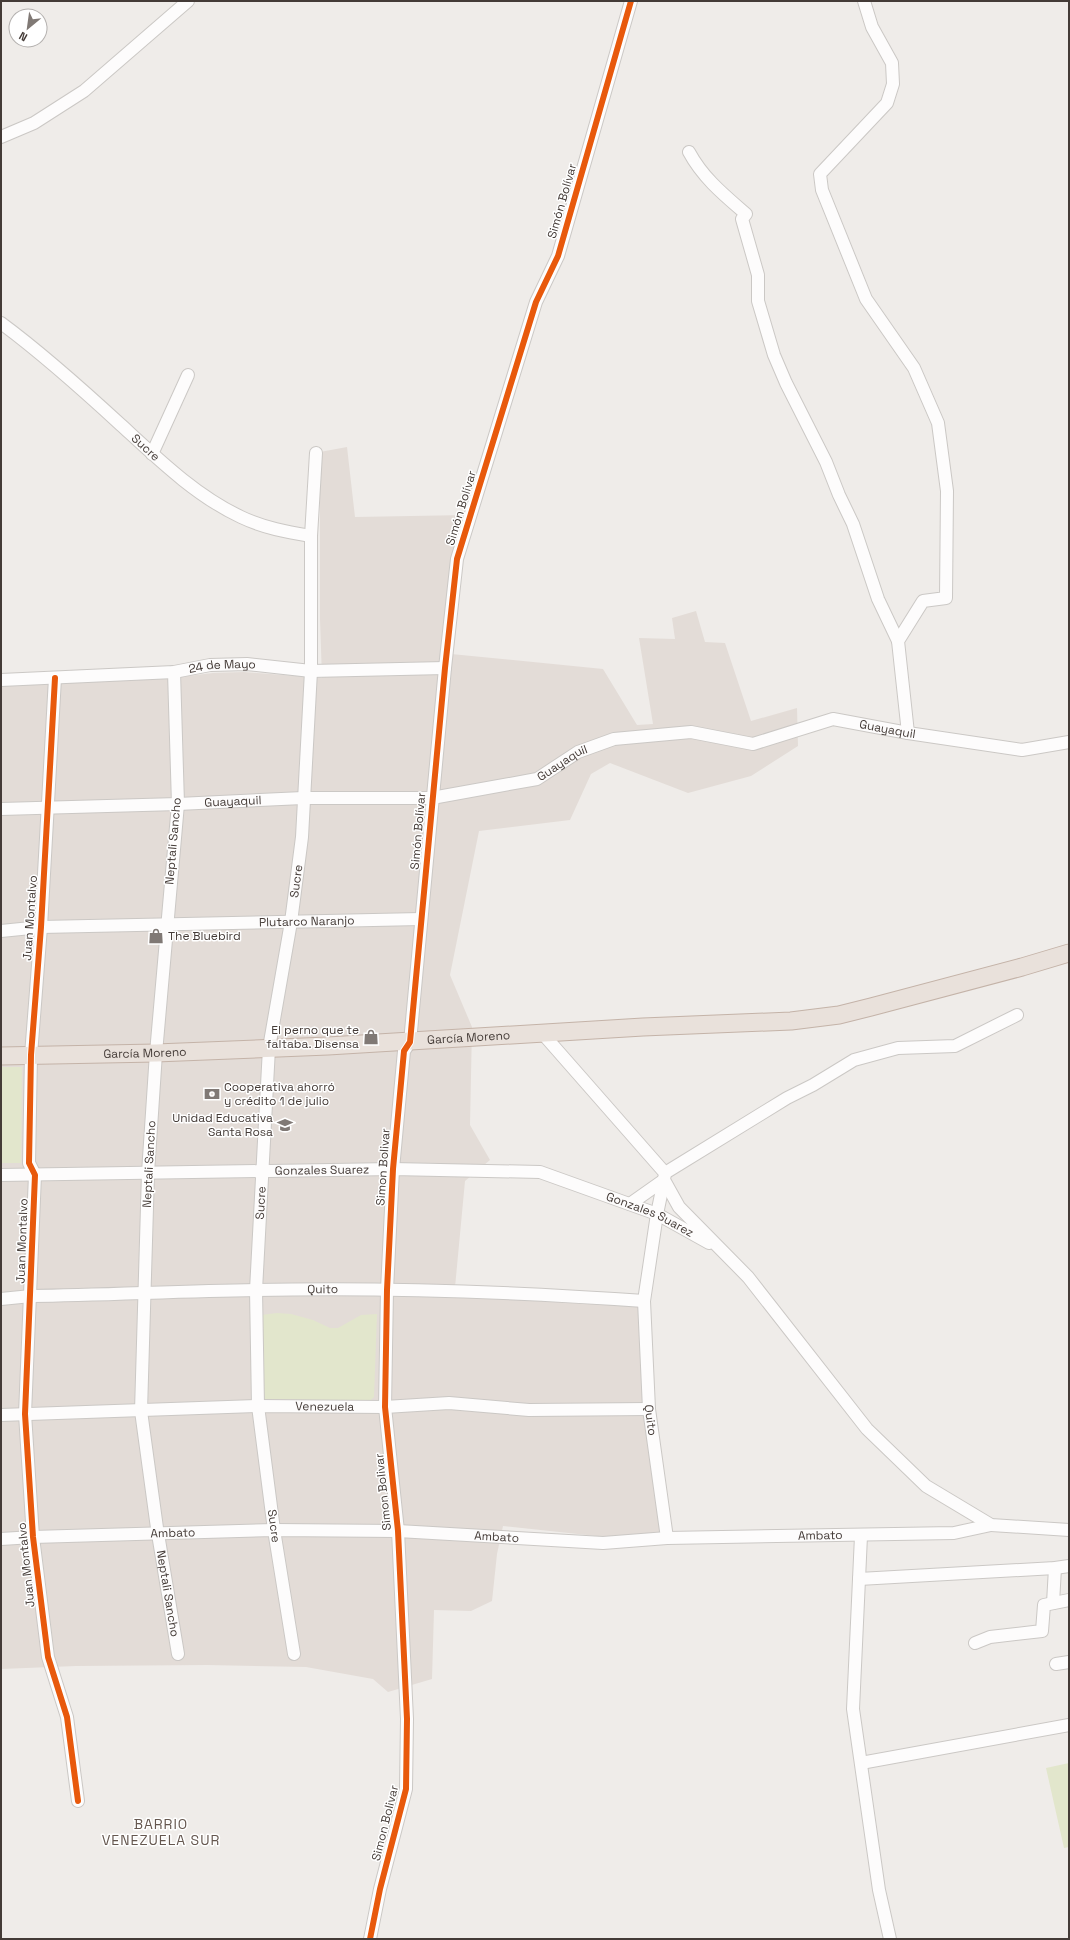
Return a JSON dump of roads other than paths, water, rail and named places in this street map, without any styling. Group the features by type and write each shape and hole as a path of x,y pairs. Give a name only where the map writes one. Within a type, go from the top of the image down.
{"highway":[{"name":"García Moreno","path":"1,1056 156,1053 410,1042 791,1021 838,1015 871,1007 1022,967 1069,952"}],"street":[{"path":"1,137 34,123 84,91 188,1"},
{"name":"Simón Bolívar","path":"410,1042 432,798 457,559 536,302 558,256 631,1"},
{"path":"864,1 872,27 892,64 893,84 887,103 820,174 822,190 866,298 914,368 938,423 947,491 946,598 923,601 898,640"},
{"path":"689,152 697,167 707,180 746,214 742,219 758,275 758,301 774,355 786,383 826,462 853,524 878,600 898,640 908,733"},
{"name":"Sucre","path":"1,323 152,454 208,498 240,517 271,529 311,536"},
{"path":"152,454 188,375"},
{"name":"Sucre","path":"294,1654 274,1530 258,1406 256,1290 269,1048 291,922 302,837 311,671 311,536 316,453"},
{"name":"24 de Mayo","path":"1,680 174,672 210,665 247,664 311,671 445,668"},
{"name":"Neptali Sancho","path":"174,672 178,804 166,925 148,1173 141,1411 157,1532 178,1654"},
{"name":"Juan Montalvo","path":"55,678 41,928 31,1055 29,1163 35,1175 25,1414 33,1537 48,1657 67,1717 78,1801"},
{"name":"Guayaquil","path":"1,809 178,804 303,798 432,798 537,779 578,752 614,739 691,732 753,744 833,719 908,733 1022,750 1069,742"},
{"name":"Plutarco Naranjo","path":"1,931 41,928 421,919"},
{"path":"630,1204 664,1176 787,1098 813,1086 854,1060 898,1048 955,1046 1017,1016"},
{"path":"543,1034 664,1176 679,1207 748,1277 867,1429 926,1486 991,1525 1069,1530"},
{"name":"Simon Bolivar","path":"370,1939 380,1889 406,1789 407,1718 398,1531 385,1407 387,1290 393,1169 404,1051 410,1042"},
{"name":"Gonzales Suarez","path":"1,1175 393,1169 540,1172 656,1214 722,1250"},
{"name":"Quito","path":"664,1176 656,1214 644,1302 649,1409 667,1538"},
{"name":"Quito","path":"1,1299 31,1296 256,1290 387,1290 525,1293 644,1302"},
{"name":"Venezuela","path":"1,1415 258,1406 385,1407 449,1403 529,1410 649,1409"},
{"name":"Ambato","path":"1,1539 157,1532 274,1530 398,1531 602,1543 667,1538 861,1536 954,1533 991,1525"},
{"path":"861,1536 853,1709 879,1890 890,1939"},
{"path":"859,1579 1069,1566"},
{"path":"1053,1603 1055,1568"},
{"path":"975,1643 990,1637 1042,1631 1044,1605 1069,1600"},
{"path":"1056,1664 1069,1662"},
{"path":"861,1763 1069,1725"}],"place":[{"name":"The Bluebird","path":"156,936"},
{"name":"El perno que te faltaba. Disensa","path":"371,1037"},
{"name":"Cooperativa ahorró y crédito 1 de julio","path":"212,1094"},
{"name":"Unidad Educativa Santa Rosa","path":"285,1125"}],"district":[{"name":"BARRIO VENEZUELA SUR","path":"161,1832"}]}
